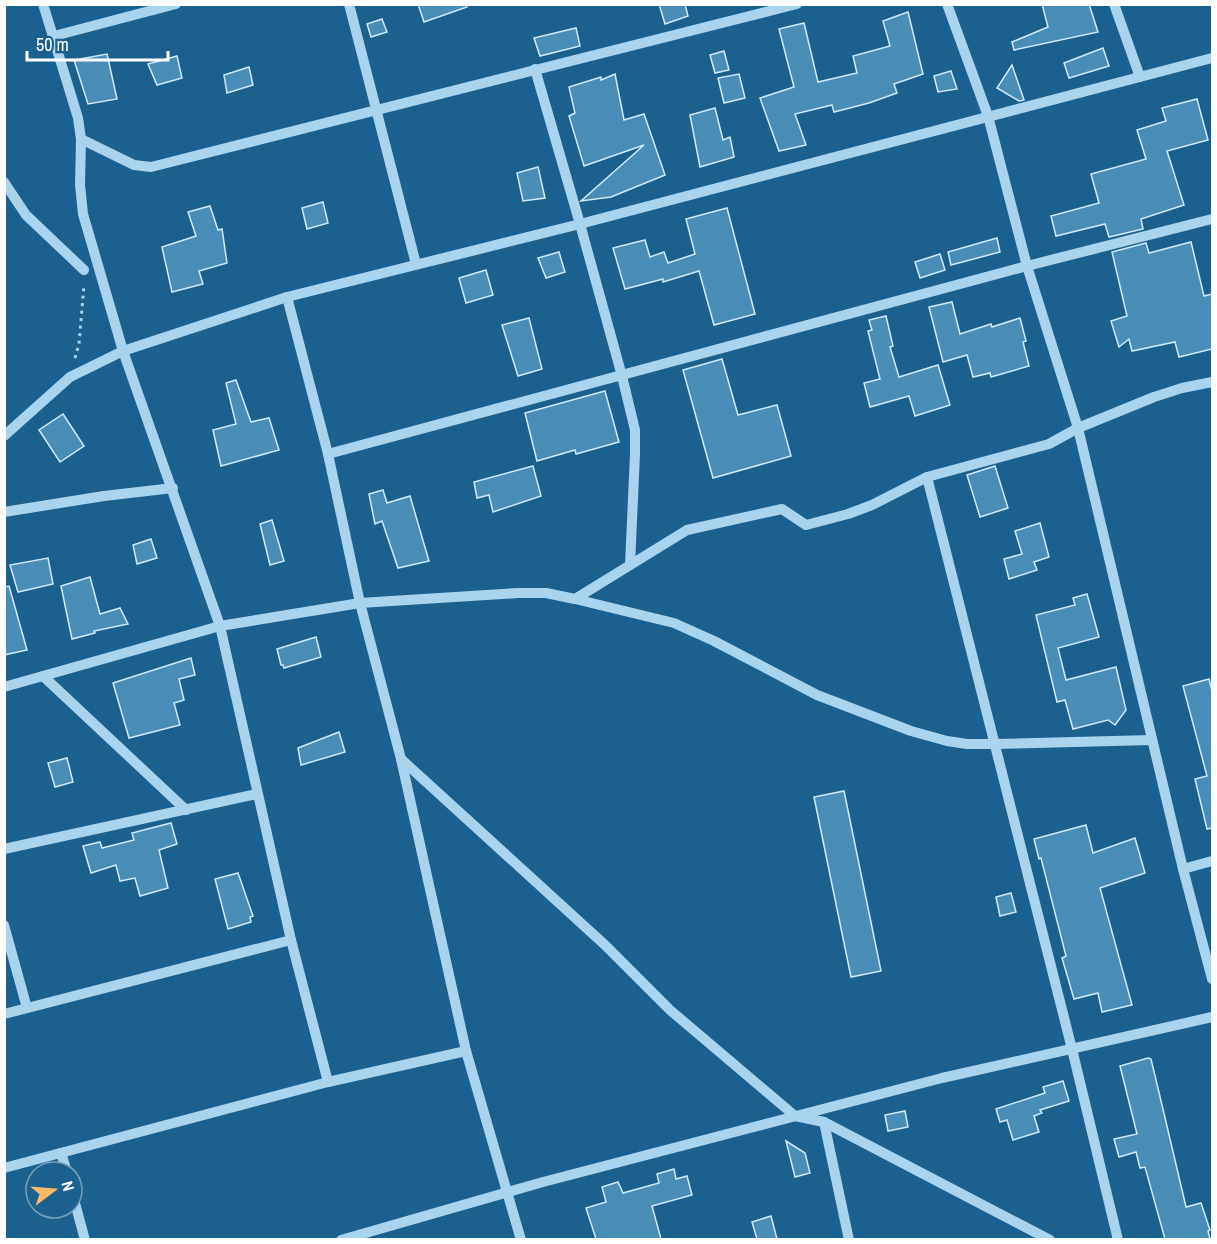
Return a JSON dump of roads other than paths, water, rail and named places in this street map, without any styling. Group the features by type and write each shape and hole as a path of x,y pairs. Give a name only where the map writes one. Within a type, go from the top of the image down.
{"street":[{"path":"43,4 78,118 81,139 83,214 123,351 220,626 291,940 328,1082"},
{"path":"54,36 176,4"},
{"path":"349,4 416,264"},
{"path":"81,139 134,165 151,167 797,4"},
{"path":"947,4 988,116 1027,266 1078,428 1183,869 1212,979"},
{"path":"1114,4 1140,77"},
{"path":"4,436 70,377 123,351 287,297 580,224 1212,58"},
{"path":"535,69 580,224 635,430 630,565"},
{"path":"4,182 26,215 84,270"},
{"path":"328,454 1027,266 1212,219"},
{"path":"287,297 328,454 360,603 401,759 466,1051 521,1239"},
{"path":"575,599 687,530 782,509 806,525 848,514 872,505 927,477 1049,444 1078,428 1172,391 1212,382"},
{"path":"927,477 1118,1239"},
{"path":"4,512 173,488"},
{"path":"4,687 220,626 360,603 546,593 674,623 714,641 817,695 911,731 967,744 1152,740"},
{"path":"43,676 186,810"},
{"path":"401,759 604,945 670,1010 795,1116 824,1122 1050,1239"},
{"path":"4,849 257,794"},
{"path":"1183,869 1212,861"},
{"path":"4,925 27,1008"},
{"path":"4,1014 291,940"},
{"path":"341,1239 543,1182 942,1078 1212,1017"},
{"path":"4,1168 328,1082 466,1051"},
{"path":"824,1122 849,1239"},
{"path":"62,1153 64,1160"},
{"path":"80,1220 85,1239"}]}
